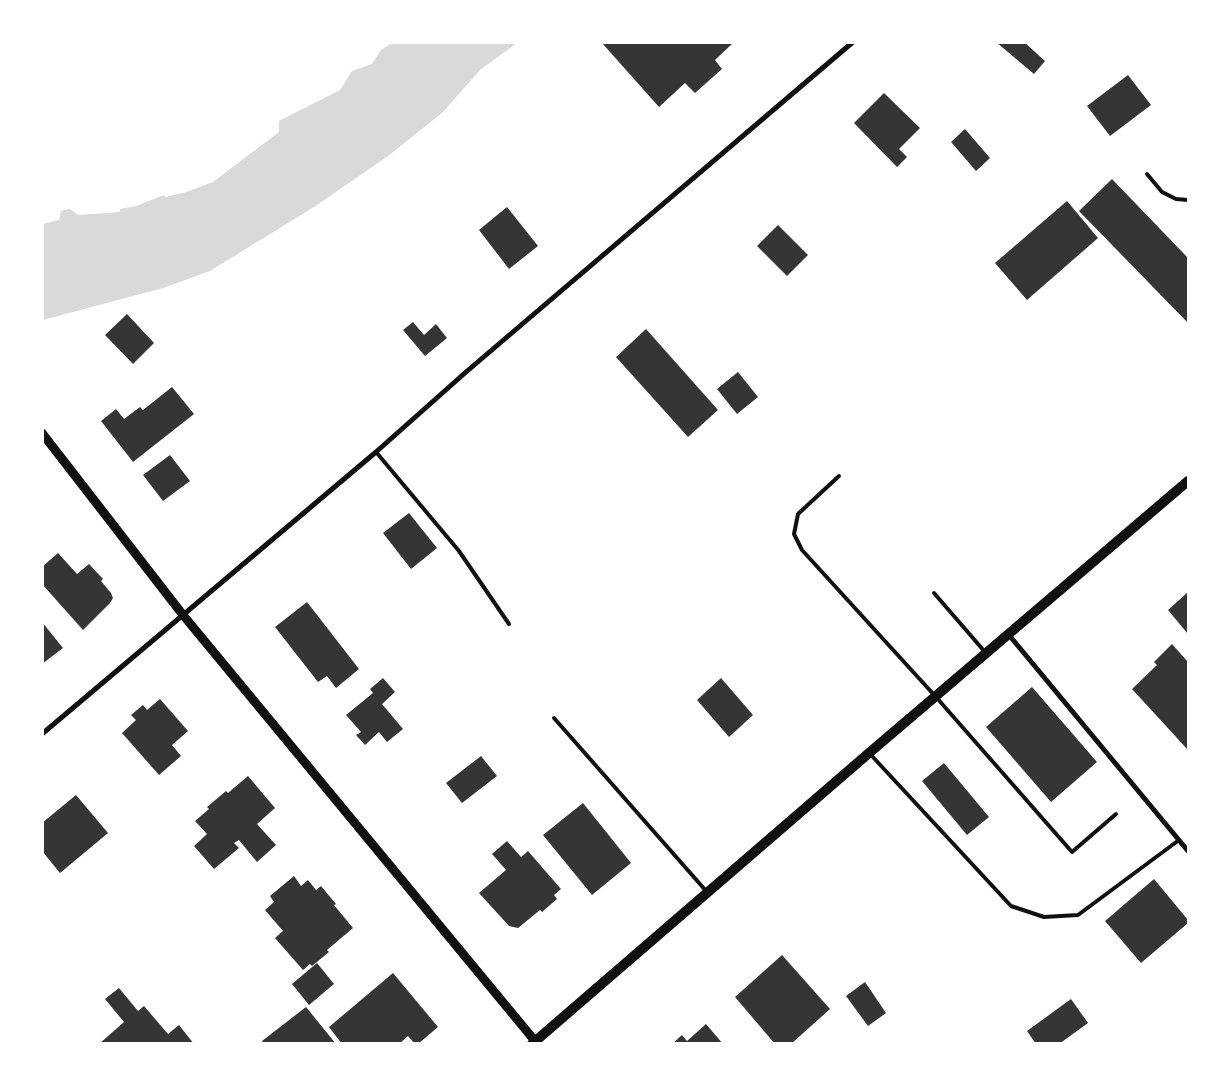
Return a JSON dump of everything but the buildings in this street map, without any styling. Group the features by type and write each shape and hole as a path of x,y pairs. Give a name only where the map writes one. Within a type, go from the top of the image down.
{"main road":[{"path":"534,1043 707,892 1188,481"}],"street":[{"path":"42,734 376,452 466,372 853,42"},
{"path":"42,433 184,615 534,1043"},
{"path":"1009,635 1188,851"}],"lane":[{"path":"1147,174 1162,192 1176,199 1188,200"},
{"path":"376,452 459,551 509,624"},
{"path":"839,476 798,514 794,534 802,550 936,697 1072,852 1116,814"},
{"path":"934,593 987,654"},
{"path":"554,718 707,892"},
{"path":"869,753 1011,906 1044,918 1078,915 1179,840"}],"shaded area":[{"path":"392,43 517,43 480,70 442,113 388,156 317,205 210,271 163,288 43,320 43,224 59,220 61,211 70,209 78,215 120,212 120,209 136,206 164,195 165,197 183,193 213,182 279,132 279,121 340,90 352,71 372,64 381,50"}]}
